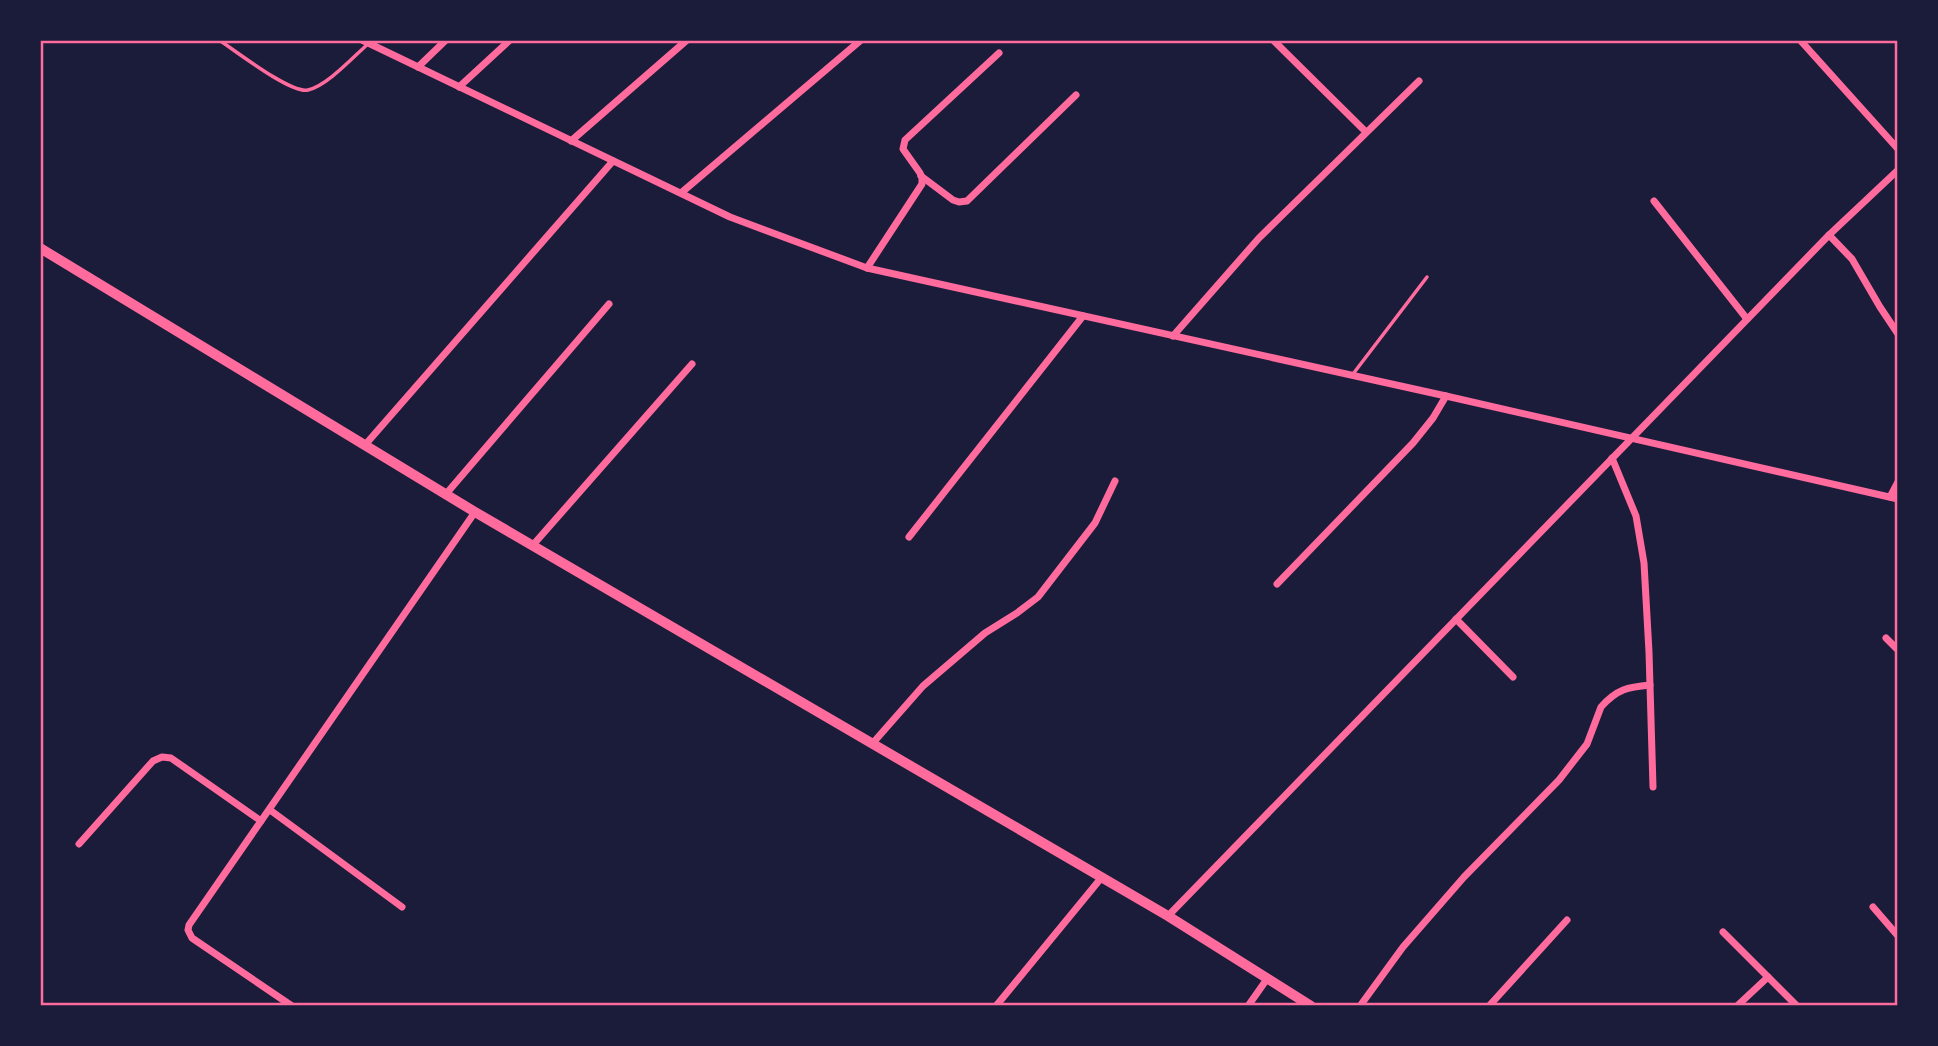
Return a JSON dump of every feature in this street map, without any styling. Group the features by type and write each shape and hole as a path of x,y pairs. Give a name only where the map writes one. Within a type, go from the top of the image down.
{"main road":[{"path":"40,248 475,512 1168,916 1311,1006"}],"street":[{"path":"418,67 446,40"},
{"path":"459,87 510,40"},
{"path":"571,141 687,40"},
{"path":"681,193 861,40"},
{"path":"1273,40 1366,132"},
{"path":"1800,40 1898,149"},
{"path":"365,42 730,217 867,268 1894,498 1898,482"},
{"path":"999,52 905,140 902,149 921,176 953,200 967,201 1076,95"},
{"path":"1173,336 1259,237 1419,80"},
{"path":"365,445 614,161"},
{"path":"1168,916 1829,235 1898,170"},
{"path":"867,268 918,191 922,184 921,176"},
{"path":"1654,201 1747,319"},
{"path":"1829,235 1853,259 1898,334"},
{"path":"446,494 609,304"},
{"path":"909,537 1083,316"},
{"path":"533,545 692,364"},
{"path":"1277,584 1413,443 1446,396"},
{"path":"1612,458 1633,505 1640,533 1645,576 1653,787"},
{"path":"872,744 923,686 985,633 1023,610 1038,597 1095,523 1115,481"},
{"path":"292,1006 192,938 188,930 191,919 270,810 475,512"},
{"path":"1456,619 1513,677"},
{"path":"1886,638 1898,650"},
{"path":"1360,1006 1420,926 1559,780 1587,744 1604,703 1622,689 1650,685"},
{"path":"79,844 153,761 167,756 261,821"},
{"path":"270,810 402,907"},
{"path":"996,1006 1102,877"},
{"path":"1873,907 1898,936"},
{"path":"1489,1006 1567,920"},
{"path":"1723,932 1797,1006"},
{"path":"1737,1006 1768,976"},
{"path":"1248,1006 1267,979"}],"lane":[{"path":"219,40 283,83 295,89 307,90 328,79 365,42"},
{"path":"1351,375 1427,277"}]}
